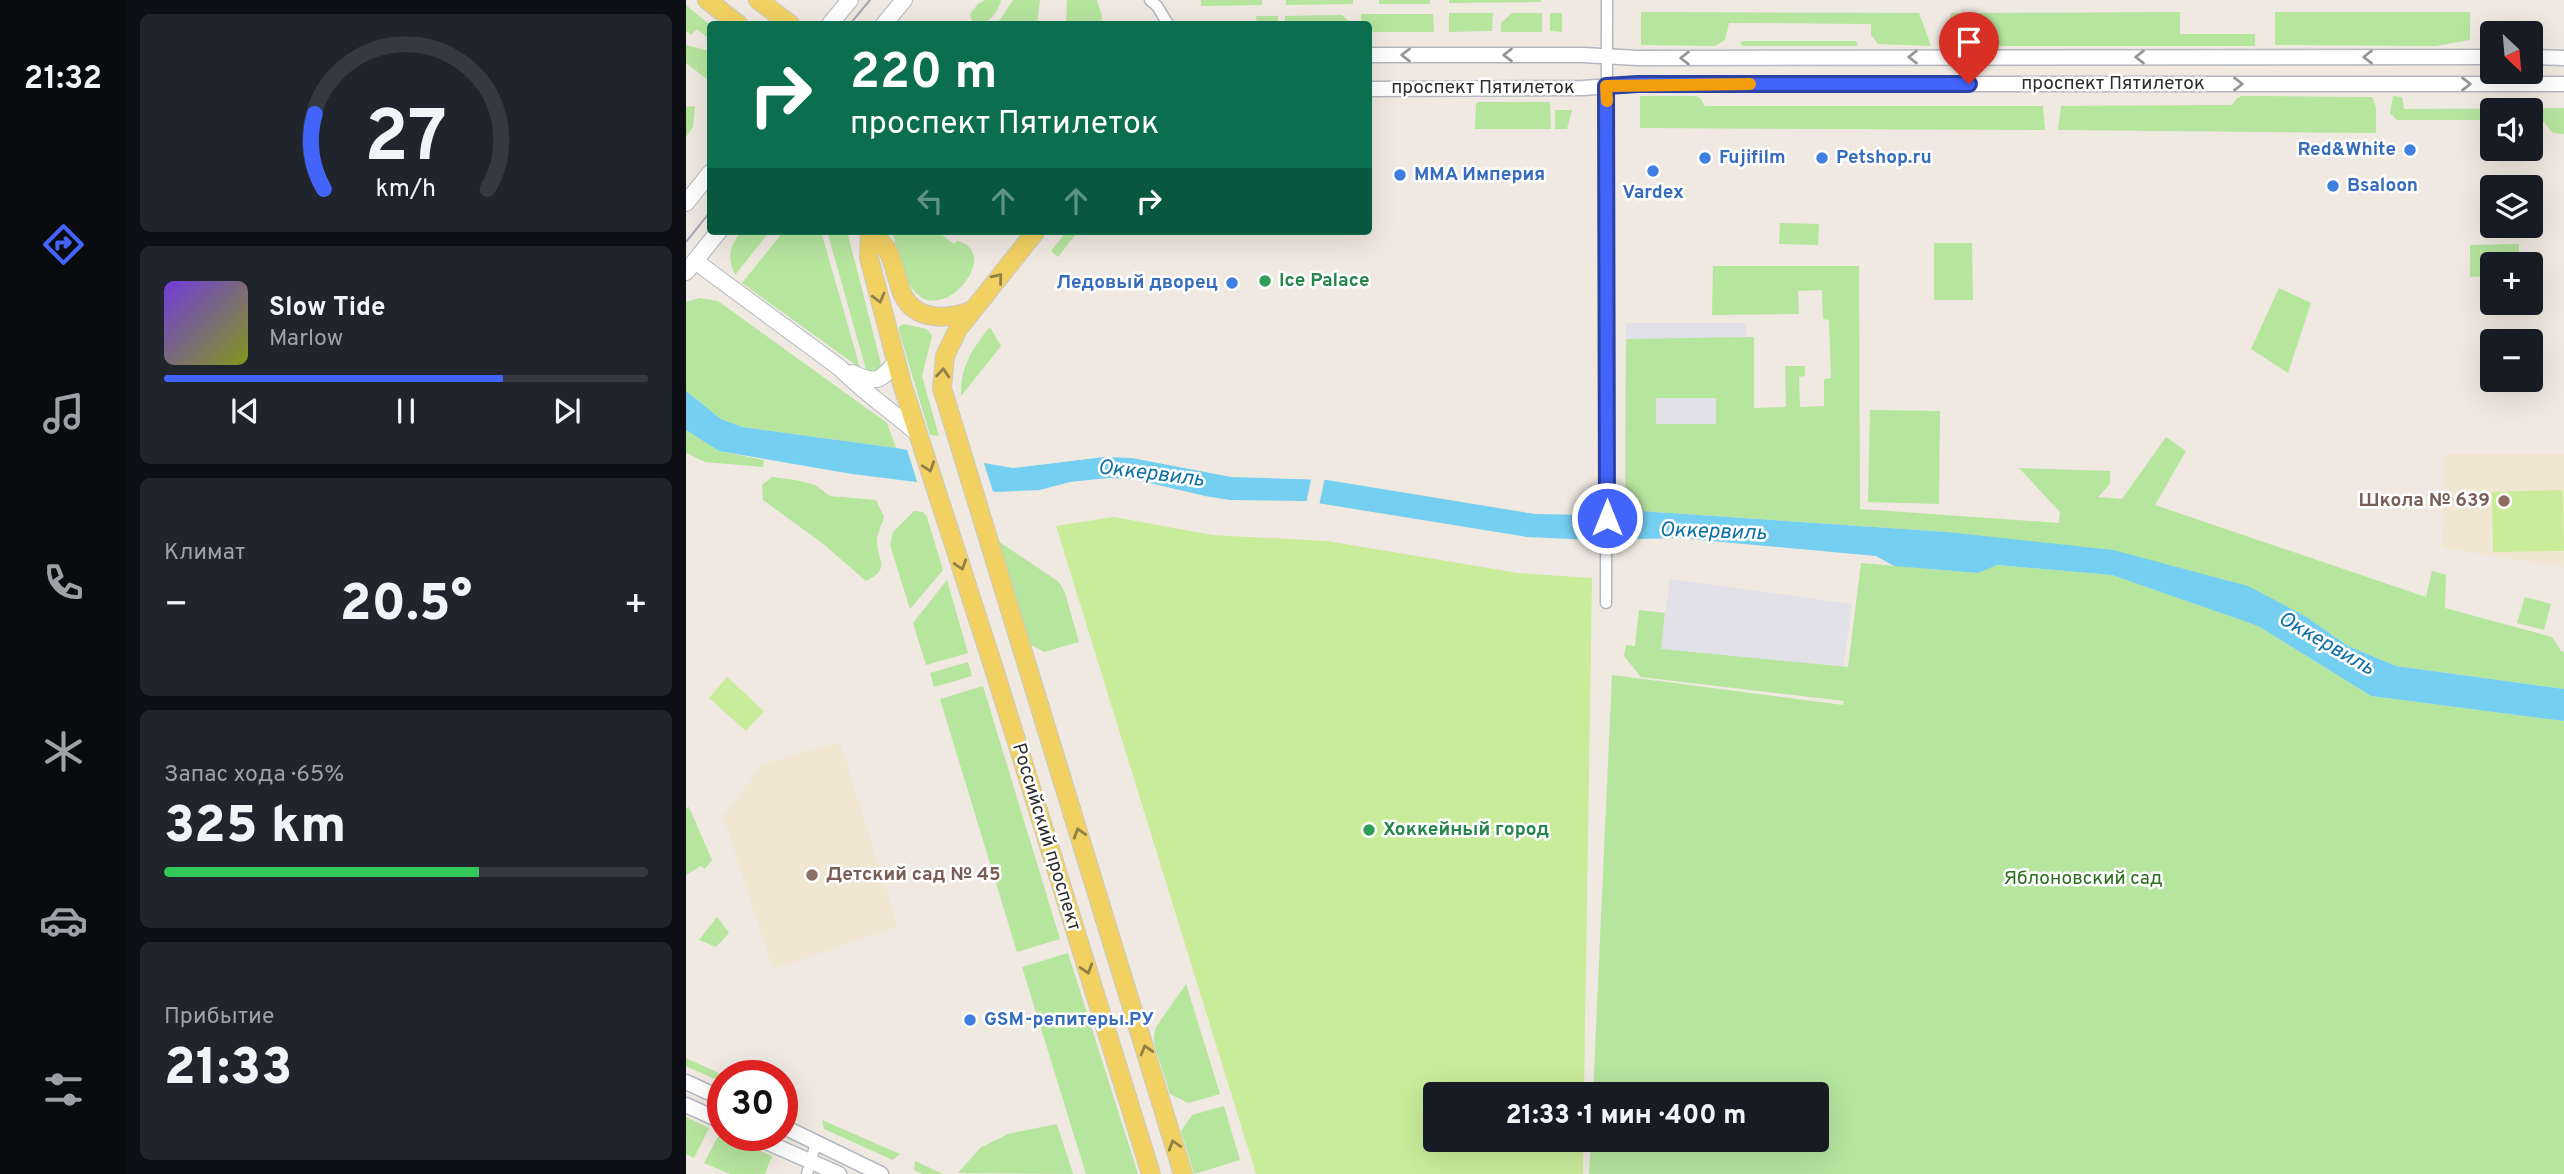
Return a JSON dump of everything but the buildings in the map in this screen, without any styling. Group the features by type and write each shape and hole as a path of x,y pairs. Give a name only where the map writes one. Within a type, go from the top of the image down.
{"main road":[{"path":"707,0 734,21"},
{"path":"758,0 786,21"},
{"path":"832,21 850,0"},
{"path":"686,204 707,177"},
{"path":"716,235 691,266 840,368 918,434"},
{"path":"871,235 869,258 918,434"},
{"path":"874,235 889,253 909,304 924,314 945,318 971,310 1033,235"},
{"name":"Российский проспект","path":"971,310 951,342 942,369 942,388 1183,1174"},
{"path":"840,368 873,380 884,376 896,362"},
{"name":"Российский проспект","path":"918,434 1151,1174"}],"street":[{"path":"1150,0 1166,21"},
{"path":"1605,603 1606,0"},
{"name":"проспект Пятилеток","path":"1372,55 1638,58 2480,57"},
{"path":"2543,57 2564,58"},
{"name":"проспект Пятилеток","path":"1372,89 1638,84 2564,84"},
{"path":"686,1082 707,1092"},
{"path":"686,1105 707,1115"},
{"path":"798,1134 881,1174"},
{"path":"808,1167 816,1143"},
{"path":"780,1151 808,1167 839,1174"}],"shaded area":[{"path":"1626,323 1746,323 1748,475 1625,476"},
{"name":"Школа № 639","path":"2444,454 2564,454 2564,567 2443,548"},
{"path":"1670,579 1852,604 1840,692 1658,668"},
{"name":"Детский сад № 45","path":"840,742 898,927 773,969 723,816 763,764"}],"green space":[{"path":"985,0 1001,0 997,10 986,21 972,21 970,14"},
{"path":"1013,0 1040,0 1037,21 999,21"},
{"path":"1067,0 1097,0 1101,21 1066,21"},
{"path":"1201,0 1262,0 1262,5 1201,6"},
{"path":"1286,0 1353,0 1353,4 1286,5"},
{"path":"1379,0 1430,0 1430,4 1379,4"},
{"path":"1449,0 1541,0 1541,2 1449,3"},
{"path":"686,5 707,22 707,37 697,29 691,35 686,31"},
{"path":"1641,12 1919,13 1931,46 1878,44 1871,35 1871,24 1729,23 1725,40 1715,46 1641,45"},
{"path":"2180,12 2180,34 2255,34 2255,46 1943,46 1951,13"},
{"path":"2275,12 2470,12 2470,40 2436,46 2275,45"},
{"path":"1449,13 1493,13 1492,31 1449,32"},
{"path":"1512,13 1542,13 1542,32 1501,32 1501,23"},
{"path":"1550,13 1562,13 1562,32 1550,31"},
{"path":"1361,14 1433,14 1434,32 1372,32 1372,21 1361,21"},
{"path":"1342,15 1349,21 1285,21 1285,16"},
{"path":"1256,16 1278,16 1278,21 1257,21"},
{"path":"1856,41 1858,44 1743,46 1740,43"},
{"path":"686,45 707,50 707,79 686,63"},
{"path":"1640,96 1696,96 1705,106 2043,106 2045,130 1640,128"},
{"path":"2242,96 2372,97 2376,107 2376,133 2058,130 2061,106 2232,105"},
{"path":"2393,96 2402,97 2404,109 2480,109 2480,120 2397,120 2390,113"},
{"path":"1478,102 1550,102 1551,129 1475,129"},
{"path":"695,106 693,127 686,137 686,107"},
{"path":"2543,108 2564,108 2564,134 2553,133 2544,122"},
{"path":"1555,110 1572,110 1567,129 1555,129"},
{"path":"1780,223 1819,224 1818,245 1779,244"},
{"path":"739,235 767,235 735,275 731,263 734,242"},
{"path":"781,235 822,235 860,368 742,283"},
{"path":"828,235 848,235 881,364 878,371 867,373"},
{"path":"893,235 942,235 954,244 957,241 970,248 974,259 971,272 963,284 952,295 938,300 924,299 912,288 900,261"},
{"path":"1064,235 1075,235 1058,257 1051,251"},
{"path":"1934,243 1972,243 1973,300 1934,300"},
{"path":"2519,244 2519,252 2480,252 2480,277 2470,277 2470,245"},
{"path":"1713,266 1859,266 1860,509 2059,523 2060,512 2019,468 2110,471 2110,484 2098,497 2122,499 2166,437 2186,451 2155,505 2426,597 2432,571 2446,575 2445,608 2552,637 2564,652 2564,689 2396,666 2348,646 2305,616 1947,532 1625,510 1626,339 1754,337 1754,408 1786,407 1785,366 1805,366 1805,376 1799,377 1800,407 1824,406 1824,379 1831,378 1829,320 1823,319 1822,290 1798,291 1799,314 1712,315","holes":["1656,398 1716,398 1716,424 1656,424"]},
{"path":"2279,288 2311,303 2288,373 2251,349"},
{"path":"700,298 718,301 887,423 896,448 742,427 721,419 686,391 686,302"},
{"path":"903,324 927,329 932,336 922,376 939,436 930,435 899,331"},
{"path":"990,327 1001,346 961,396 968,359"},
{"path":"1870,410 1940,411 1939,504 1868,502"},
{"path":"686,430 719,451 764,460 763,467 705,462 686,453"},
{"path":"772,477 815,485 830,496 876,500 884,517 877,539 881,563 879,572 866,581 822,543 763,500 762,485"},
{"path":"2563,490 2564,551 2493,552 2492,492"},
{"path":"914,511 923,512 927,517 943,570 910,609 890,545 893,532"},
{"name":"Хоккейный город","path":"1114,517 1212,535 1327,541 1518,573 1592,578 1584,1082 1423,1082 1423,1152 1583,1152 1583,1174 1256,1174 1056,526"},
{"path":"998,541 1059,582 1065,593 1079,642 1044,652 1031,645"},
{"name":"Яблоновский сад","path":"1861,563 1978,573 1996,565 2112,575 2258,626 2371,696 2564,721 2564,1174 1589,1174 1590,1152 1829,1152 1829,1082 1594,1082 1612,675 1843,705 1844,701 1641,677 1624,656 1626,645 1635,646 1639,610 1665,613 1661,649 1848,667"},
{"path":"947,580 968,653 926,665 913,623"},
{"path":"2525,597 2551,604 2544,630 2517,623"},
{"path":"968,662 972,676 934,687 930,673"},
{"path":"727,677 764,711 746,731 709,698"},
{"path":"983,686 1060,939 1017,952 940,699"},
{"path":"689,807 712,860 705,869 701,866 686,875 686,808"},
{"path":"717,917 729,933 716,947 699,940"},
{"path":"1068,953 1138,1174 1086,1174 1022,967"},
{"path":"1186,984 1220,1094 1188,1103 1170,1094 1154,1044 1156,1027"},
{"path":"686,1058 707,1068 707,1076 686,1066"},
{"path":"1224,1106 1240,1160 1194,1174 1181,1131 1192,1115"},
{"path":"686,1117 707,1127 707,1132 694,1158 686,1154"},
{"path":"822,1120 900,1154 893,1160 824,1129"},
{"path":"1057,1124 1073,1174 958,1173 980,1148 1008,1134"},
{"path":"710,1151 761,1151 772,1156 765,1174 730,1174 704,1163"},
{"path":"915,1161 943,1174 923,1174 914,1170"}],"water":[{"name":"Оккервиль","path":"686,391 721,419 742,427 896,448 1013,468 1104,457 1132,458 1231,477 1327,480 1535,514 1592,515 1625,510 1947,532 2113,550 2248,586 2305,616 2348,646 2396,666 2564,689 2564,721 2371,696 2258,626 2112,575 1997,565 1978,573 1894,566 1876,556 1679,538 1593,540 1527,537 1305,501 1230,500 1133,479 1108,478 1070,482 1040,490 997,492 852,474 719,451 686,430"}],"pier":[{"path":"906,446 983,460 994,495 918,485"},
{"path":"1312,475 1325,477 1319,506 1306,504"},
{"path":"1621,507 1621,542 1595,543 1595,511"}],"tram line":[{"path":"852,21 870,0"},
{"path":"686,242 707,216"}],"slow traffic":[{"path":"1607,101 1606,86 1750,84"}],"place":[{"name":"Red&White","path":"2410,150"},
{"name":"Fujifilm","path":"1705,158"},
{"name":"Petshop.ru","path":"1822,158"},
{"name":"Vardex","path":"1653,171"},
{"name":"ММА Империя","path":"1400,175"},
{"name":"Bsaloon","path":"2333,186"},
{"name":"Ice Palace","path":"1265,281"},
{"name":"Ледовый дворец","path":"1232,283"},
{"name":"Школа № 639","path":"2504,501"},
{"name":"Хоккейный город","path":"1369,830"},
{"name":"Детский сад № 45","path":"812,875"},
{"name":"GSM-репитеры.РУ","path":"970,1020"}],"route":[{"path":"1607,518 1606,86 1969,84"}]}
